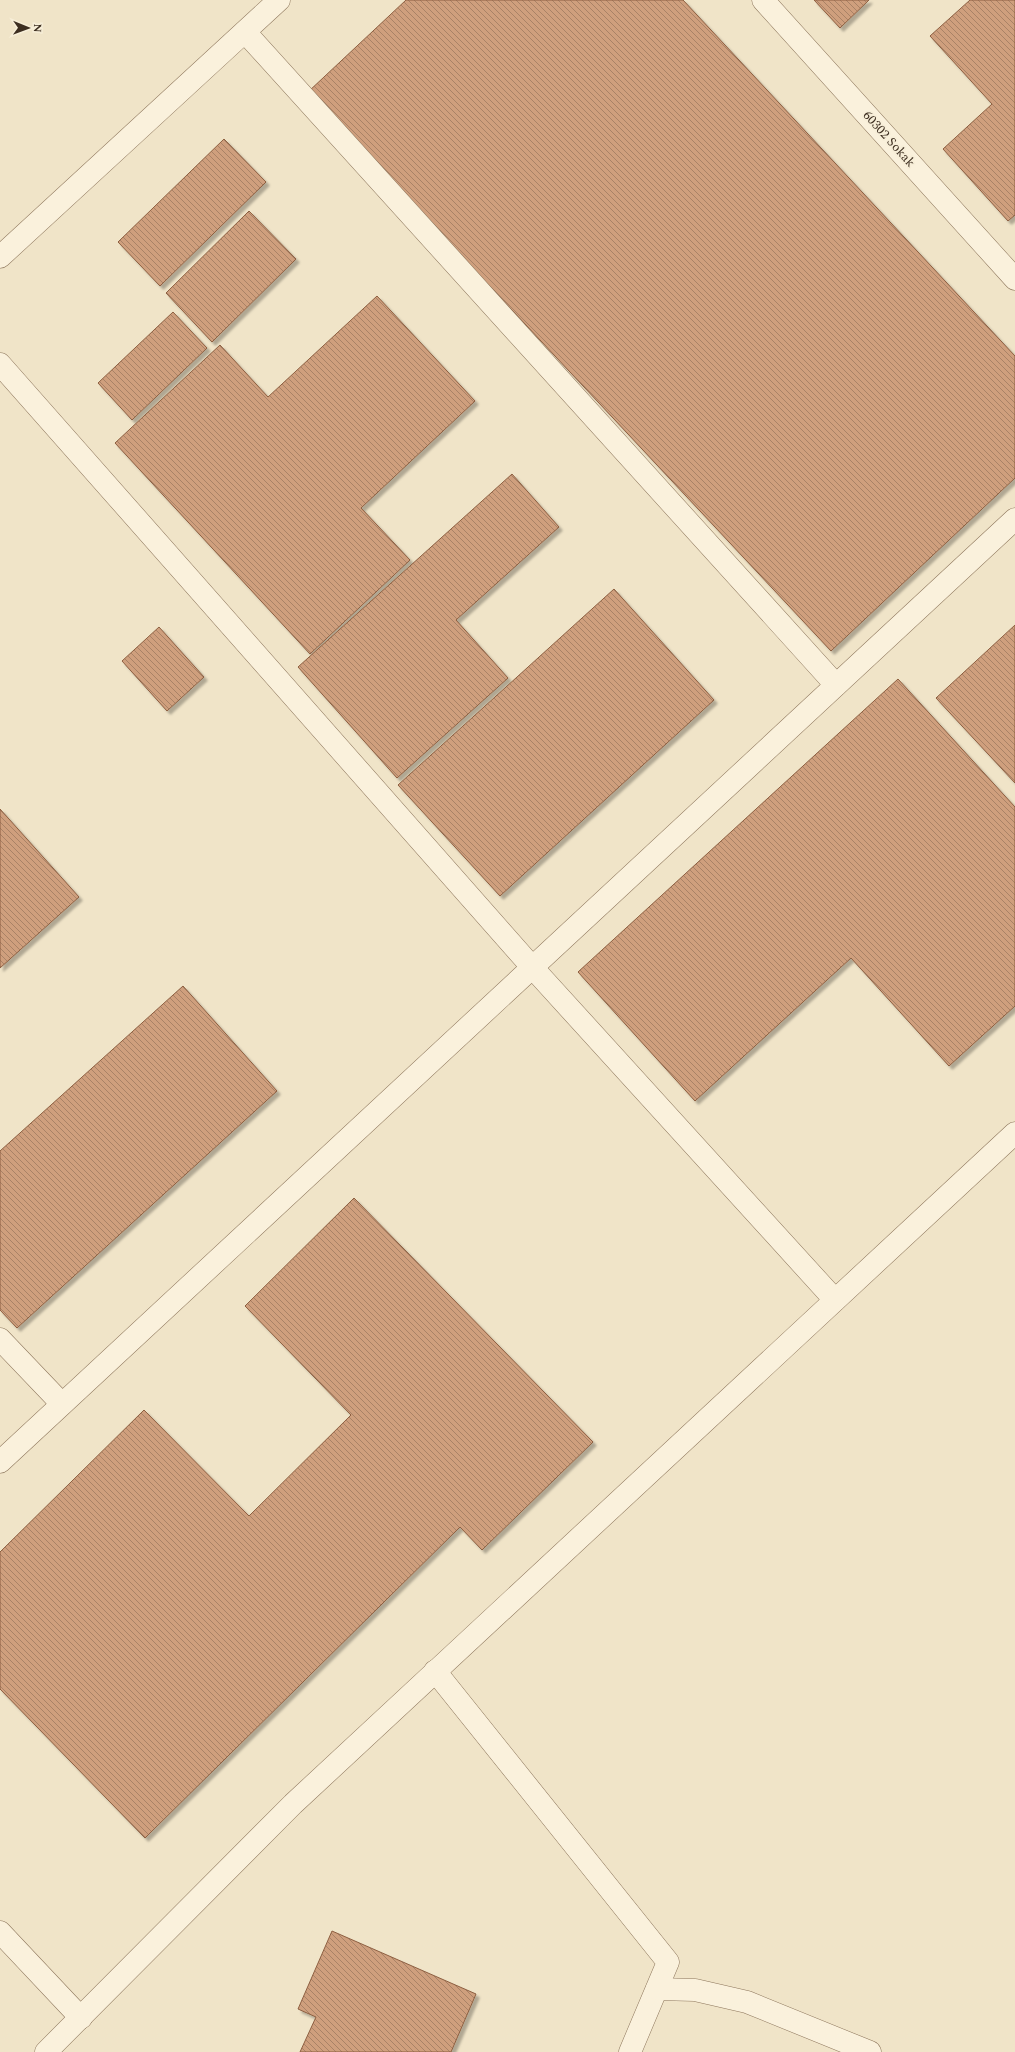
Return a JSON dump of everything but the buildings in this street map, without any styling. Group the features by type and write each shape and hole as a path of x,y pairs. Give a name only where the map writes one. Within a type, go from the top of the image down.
{"street":[{"path":"0,257 279,0"},
{"name":"60302 Sokak","path":"763,0 1015,279"},
{"path":"245,32 836,685"},
{"path":"0,364 532,967 835,1300"},
{"path":"0,1462 1015,519"},
{"path":"46,2052 292,1804 1015,1133"},
{"path":"0,1338 62,1404"},
{"path":"435,1671 668,1962 630,2052"},
{"path":"0,1932 81,2018"},
{"path":"657,1989 695,1990 747,2002 870,2052"}]}
